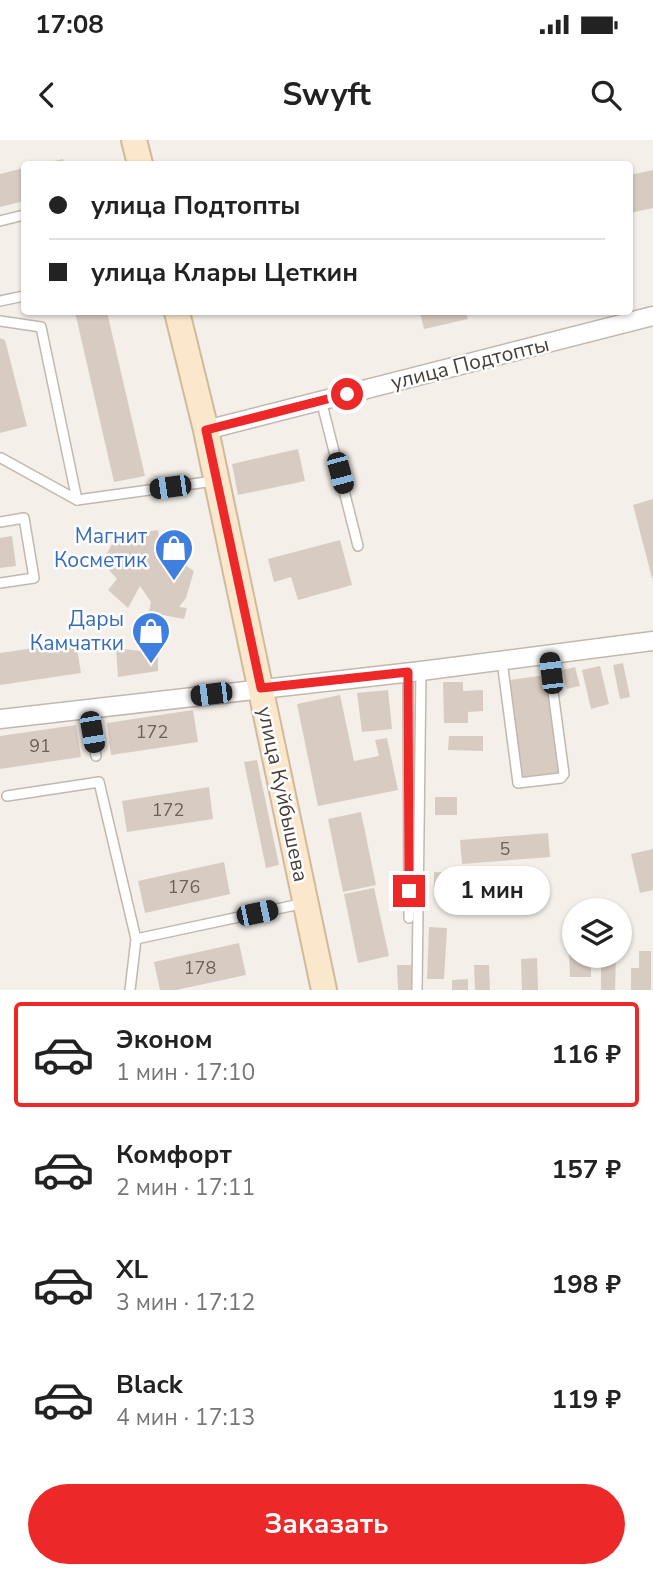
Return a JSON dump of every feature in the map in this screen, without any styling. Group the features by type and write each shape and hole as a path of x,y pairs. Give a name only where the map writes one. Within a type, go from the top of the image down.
{"main road":[{"path":"134,140 139,161"},
{"name":"улица Куйбышева","path":"178,315 206,430 324,990"}],"street":[{"name":"улица Подтопты","path":"206,430 653,316"},
{"path":"0,719 414,672 653,641"}],"lane":[{"path":"0,221 21,216"},
{"path":"0,301 21,297"},
{"path":"0,321 41,327 77,500"},
{"path":"321,400 358,546"},
{"path":"1,458 77,500 216,480"},
{"path":"0,522 24,519 34,578 0,583"},
{"path":"502,660 517,781 521,783 561,778 564,774 548,654"},
{"path":"410,918 414,672"},
{"path":"414,672 417,990"},
{"path":"88,709 96,756"},
{"path":"7,796 99,782 136,939 130,990"},
{"path":"136,939 306,903"}],"building":[{"path":"21,169 21,202 0,207 0,174"},
{"path":"653,170 653,208 633,212 633,174"},
{"path":"76,315 108,315 145,476 114,482"},
{"path":"421,315 467,315 468,319 424,329"},
{"path":"0,338 5,340 27,426 0,433"},
{"path":"298,449 305,481 238,495 232,464"},
{"path":"653,499 653,578 652,578 633,505"},
{"path":"158,530 160,548 166,540 183,550 179,561 194,571 186,598 179,607 187,608 184,619 163,615 160,648 142,644 151,602 140,586 128,608 108,590 117,579 102,562 116,537"},
{"path":"12,536 16,566 0,568 0,538"},
{"path":"340,540 352,585 298,600 291,577 274,582 268,559"},
{"path":"76,642 81,673 0,685 0,653"},
{"path":"116,648 158,653 158,671 118,677"},
{"path":"623,663 630,697 620,699 613,665"},
{"path":"600,666 609,704 591,709 582,670"},
{"path":"575,667 580,686 567,689 562,670"},
{"path":"546,675 559,775 522,779 510,680"},
{"path":"443,682 463,682 463,691 483,690 483,711 468,712 468,723 444,723"},
{"path":"388,690 392,729 362,732 357,693"},
{"path":"340,695 354,761 379,756 375,740 387,738 398,790 318,806 297,704"},
{"path":"193,710 198,742 111,755 107,723"},
{"path":"76,725 81,757 0,769 0,736"},
{"path":"449,736 483,736 483,751 448,750"},
{"path":"257,760 279,865 266,868 244,762"},
{"path":"209,787 213,819 127,832 122,801"},
{"path":"435,797 457,797 457,815 435,815"},
{"path":"361,812 376,885 343,892 328,819"},
{"path":"548,833 550,857 462,864 460,840"},
{"path":"653,849 653,890 640,893 631,854"},
{"path":"224,862 230,894 145,913 138,881"},
{"path":"434,872 479,873 478,891 434,890"},
{"path":"374,888 389,956 358,963 344,894"},
{"path":"429,927 447,928 444,979 427,979"},
{"path":"239,943 246,975 176,990 160,990 154,962"},
{"path":"639,951 651,951 651,990 631,990 631,968 639,968"},
{"path":"537,958 538,990 522,990 521,959"},
{"path":"397,965 412,965 413,990 398,990"},
{"path":"474,965 489,965 490,990 475,990"},
{"path":"570,968 591,968 591,977 570,977"},
{"path":"601,968 616,968 615,990 601,990"},
{"path":"468,979 468,990 452,990 452,980"}],"place":[{"name":"Магнит Косметик","path":"174,582"},
{"name":"Дары Камчатки","path":"151,665"}],"route":[{"path":"347,394 206,430 261,688 408,672 409,891"}]}
